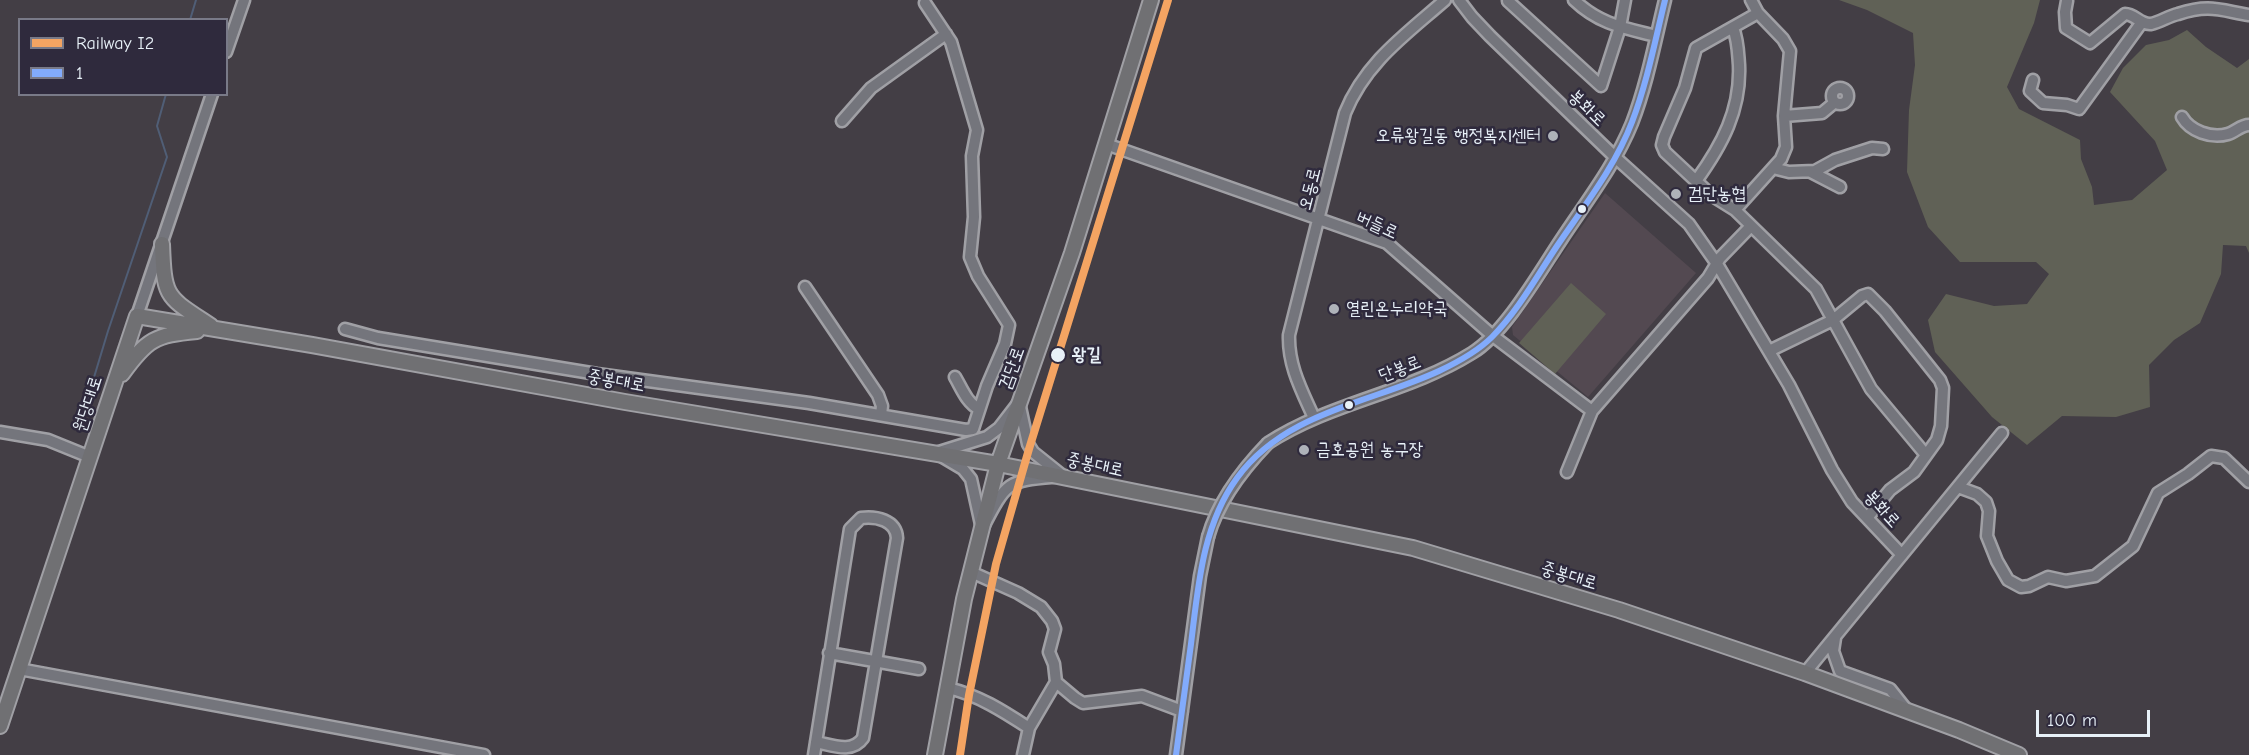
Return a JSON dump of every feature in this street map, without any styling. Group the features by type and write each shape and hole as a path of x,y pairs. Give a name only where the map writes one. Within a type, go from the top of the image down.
{"main road":[{"name":"검단로","path":"935,755 971,572 998,464 1072,253 1151,0"},
{"path":"162,244 164,281 168,293 178,304 215,329"},
{"name":"중봉대로","path":"137,316 625,402 998,464 1413,548 1619,610 1906,710 2019,755"},
{"name":"원당대로","path":"1,722 137,316"},
{"path":"114,385 138,352 154,339 170,334 215,329"}],"street":[{"path":"228,46 244,0"},
{"name":"오동로","path":"1314,418 1293,371 1288,343 1345,114 1353,93 1379,59 1445,0"},
{"name":"봉화로","path":"1459,0 1490,36 1616,158 1689,224 1717,264 1789,385 1832,470 1852,502 1902,555"},
{"path":"1509,0 1601,86 1620,27 1625,0"},
{"path":"1574,0 1595,18 1656,36"},
{"name":"단봉로","path":"1176,755 1200,576 1208,537 1216,513 1237,478 1268,443 1290,429 1438,372 1473,352 1493,336 1530,288 1616,158 1632,123 1665,0"},
{"path":"1735,210 1784,153 1784,116 1790,51 1786,42 1758,13 1751,0"},
{"path":"2067,1 2064,12 2067,19 2066,28 2090,43 2125,14 2151,24 2179,13 2210,8 2249,15"},
{"path":"345,329 378,338 597,374 780,398 966,430 973,429 1005,344 1009,325 978,276 970,257 974,218 972,156 977,130 951,42 925,3"},
{"path":"1758,13 1698,46 1694,51 1685,88 1662,145 1665,152 1696,181 1711,195 1735,210 1816,289 1871,389 1926,455"},
{"path":"2033,80 2030,91 2043,104 2067,105 2079,109 2142,22"},
{"path":"1696,181 1714,155 1732,118 1739,78 1738,50 1733,28"},
{"path":"842,121 871,88 946,34"},
{"name":"원당대로","path":"137,316 211,96"},
{"path":"1784,116 1822,113 1834,103"},
{"path":"2182,117 2186,125 2194,130 2210,134 2230,134 2249,125"},
{"name":"버들로","path":"1106,144 1387,243 1493,336 1592,411"},
{"path":"1773,168 1785,172 1820,170 1835,160 1872,148 1883,149"},
{"path":"1811,171 1840,187"},
{"path":"1568,472 1592,411 1751,226"},
{"path":"805,287 878,395 882,406 881,415"},
{"path":"1769,351 1833,320 1862,296 1868,294 1940,380 1943,388 1941,430 1937,440 1914,472 1890,490 1867,518"},
{"path":"955,377 972,406 979,409"},
{"path":"936,453 987,437 999,428 1019,402"},
{"path":"1019,402 1028,444 1033,452 1063,476"},
{"path":"0,432 48,440 90,457"},
{"path":"1805,674 2002,433"},
{"path":"936,453 963,469 971,479 982,528"},
{"path":"1958,487 1977,494 1986,502 1989,511 1987,525 1989,544 2008,580 2021,587 2029,586 2048,577 2066,581 2096,576 2130,549 2158,493 2211,456 2224,458 2249,482"},
{"path":"982,528 997,499 1005,489 1020,480 1063,476"},
{"path":"814,755 829,653 850,530 861,518 885,520 894,526 897,538 865,732 859,743 850,748 816,742"},
{"path":"971,572 1032,601 1047,612 1055,629 1048,652 1054,664 1056,682 1029,728 1023,755"},
{"path":"1836,636 1833,651 1840,671 1890,689 1906,710"},
{"path":"829,653 919,669"},
{"path":"19,669 484,755"},
{"path":"1056,682 1083,703 1143,696 1182,711"},
{"path":"948,688 1000,709 1029,728"}],"shaded area":[{"path":"1839,0 2040,0 2034,23 2007,87 2019,109 2080,140 2081,159 2092,187 2094,205 2132,200 2167,170 2155,141 2110,92 2123,68 2146,45 2169,40 2187,30 2206,47 2237,68 2249,59 2249,253 2246,246 2223,245 2221,274 2200,323 2174,340 2149,365 2150,407 2116,417 2062,416 2027,445 1992,417 1935,352 1928,320 1946,294 1994,306 2027,304 2049,274 2036,262 1960,262 1928,227 1907,172 1909,110 1915,65 1913,33 1867,10"},
{"path":"1605,193 1696,273 1588,397 1513,335 1512,327"},
{"path":"1571,283 1606,314 1555,374 1519,343"}],"waterway":[{"path":"191,18 196,0"},
{"path":"82,417 108,331 167,157 157,126 165,96"}],"rail line":[{"name":"I2","path":"960,755 969,695 996,564 1029,449 1168,0"}],"transit line":[{"name":"1","path":"1176,755 1199,580 1216,516 1237,478 1257,456 1279,438 1330,412 1446,368 1480,347 1501,327 1527,293 1617,155 1642,92 1665,0"}],"place":[{"name":"오류왕길동 행정복지센터","path":"1553,136"},
{"name":"검단농협","path":"1676,194"},
{"name":"열린온누리약국","path":"1334,309"},
{"name":"왕길","path":"1058,355"},
{"name":"금호공원 농구장","path":"1304,450"}]}
